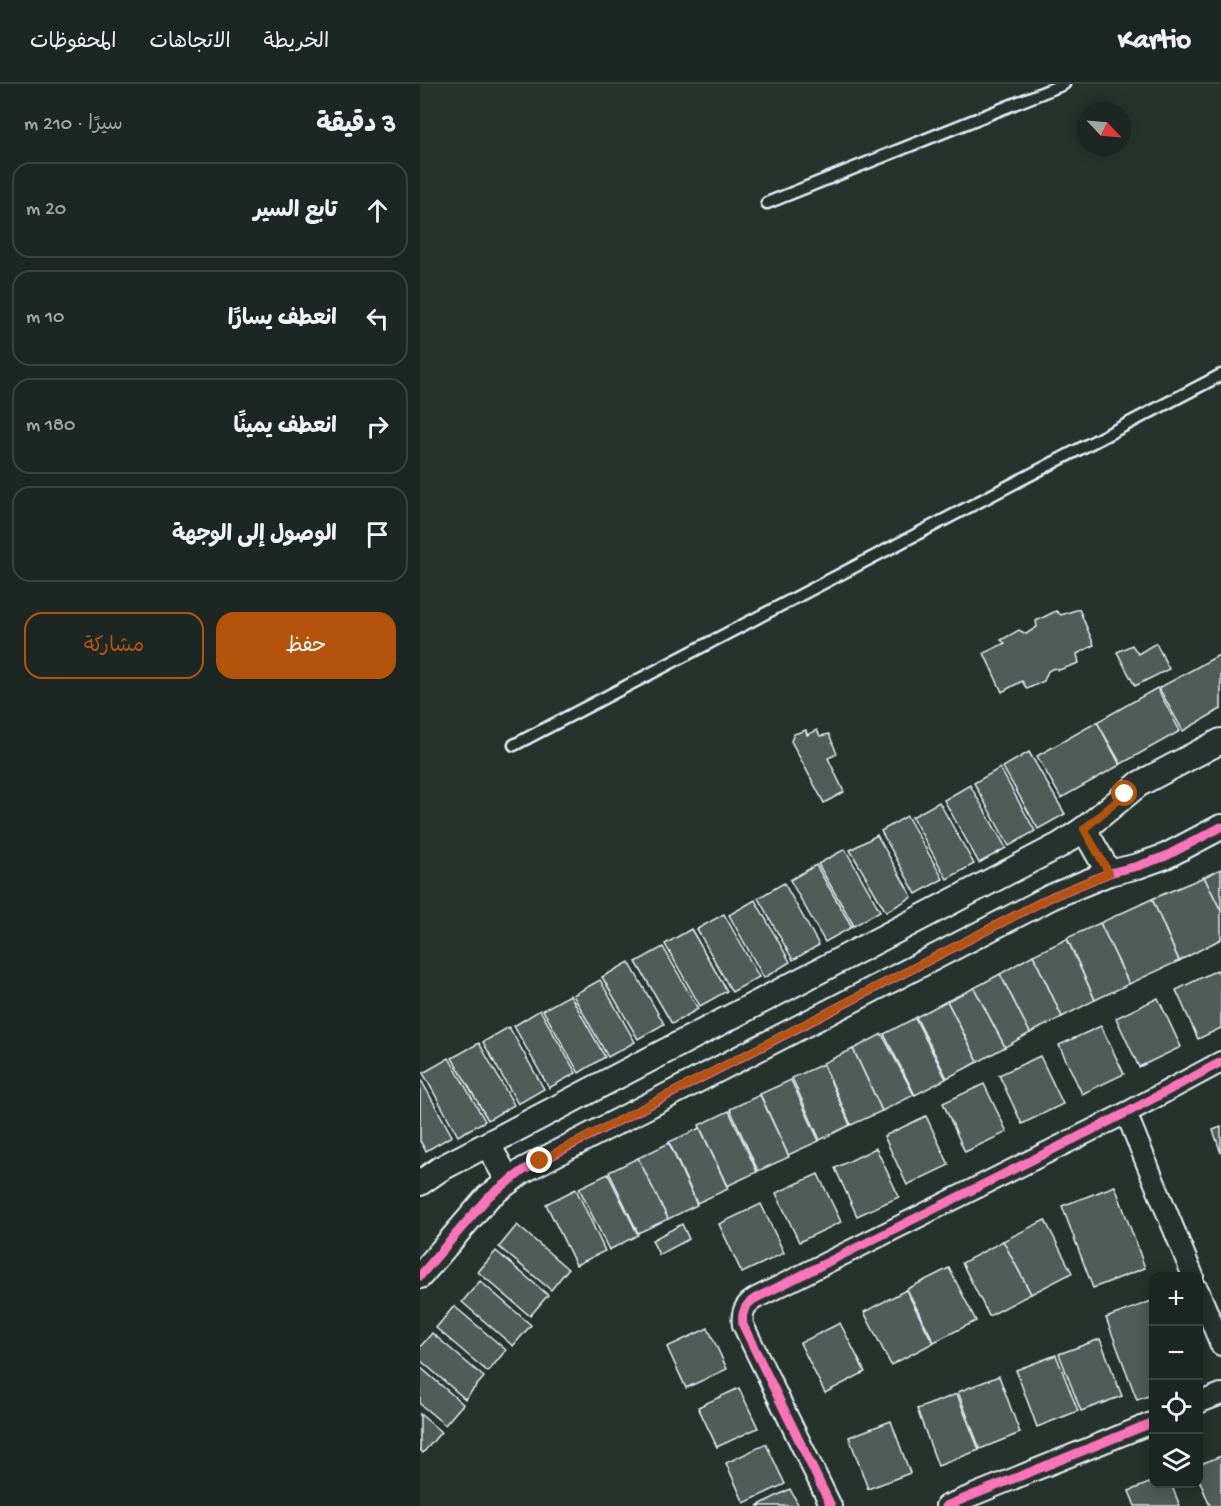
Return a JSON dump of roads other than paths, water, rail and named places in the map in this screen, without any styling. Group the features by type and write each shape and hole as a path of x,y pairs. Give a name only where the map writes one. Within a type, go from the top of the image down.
{"street":[{"path":"420,1183 440,1169 1060,845 1084,829 1140,784 1221,741"},
{"path":"420,1276 488,1197 508,1180 540,1161 1051,897 1109,873 1138,867 1166,856 1221,827"},
{"path":"1084,829 1109,873"},
{"path":"831,1506 743,1325 743,1312 746,1306 756,1298 1126,1113 1221,1062"},
{"path":"1126,1113 1191,1272"},
{"path":"488,1145 508,1180"},
{"path":"1203,1302 1221,1345"},
{"path":"1203,1402 1221,1394"},
{"path":"946,1506 1149,1424"}],"lane":[{"path":"767,203 1064,84"},
{"path":"514,745 952,518 1221,375"}]}
